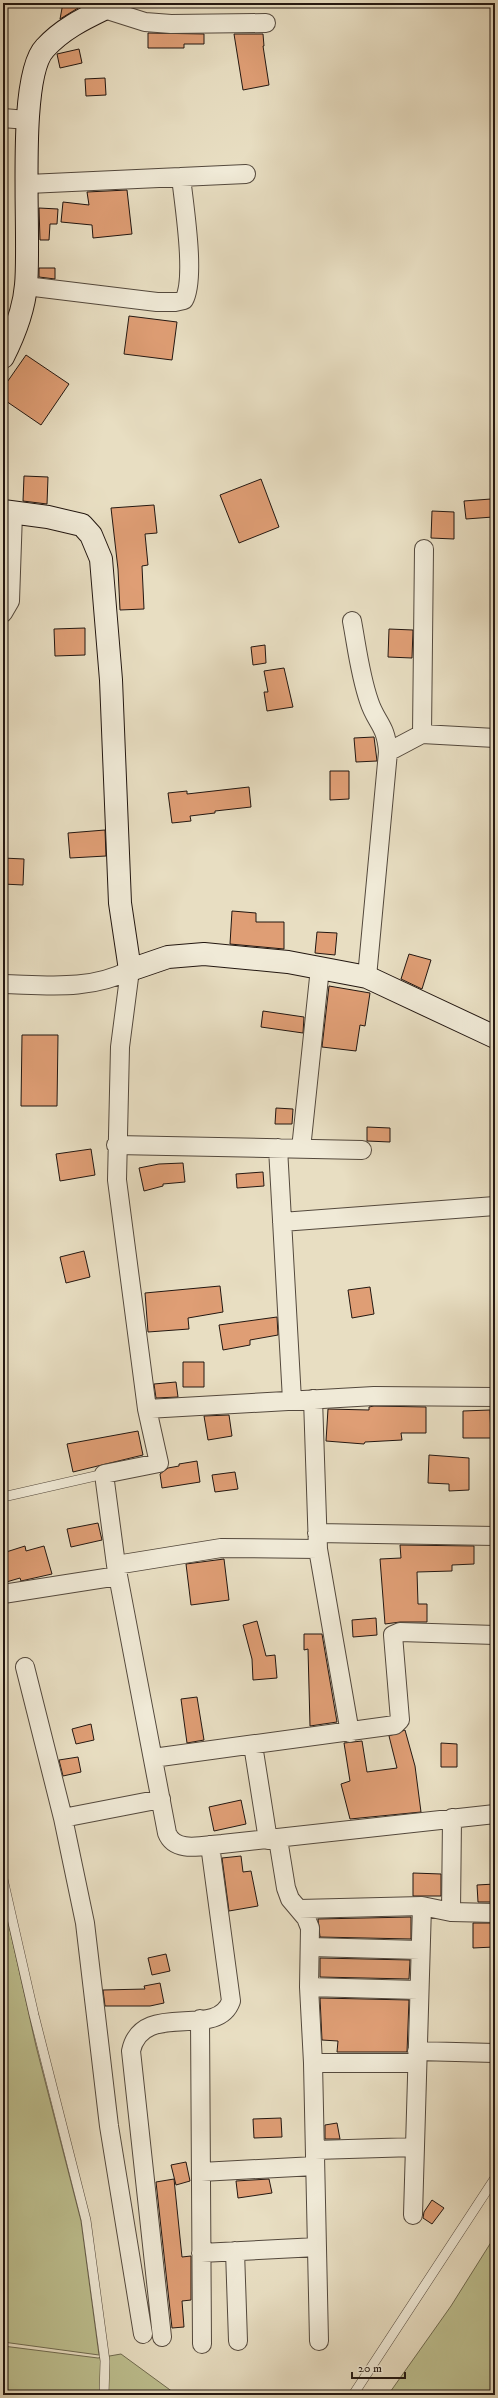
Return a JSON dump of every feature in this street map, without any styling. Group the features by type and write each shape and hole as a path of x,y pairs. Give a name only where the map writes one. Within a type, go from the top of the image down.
{"street":[{"path":"3,357 19,316 26,286 28,184 27,120 33,73 44,49 74,23 110,6 145,22 171,24 266,23"},
{"path":"3,118 27,120"},
{"path":"28,184 246,174"},
{"path":"26,286 157,302 175,302 184,300 188,293 190,276 181,177"},
{"path":"3,612 10,601 8,512 48,517 82,525 92,535 101,559 111,680 120,903 130,970 120,1047 116,1145 117,1180 147,1409 159,1463 104,1474 117,1570 170,1840 182,1846 210,1845 495,1814"},
{"path":"422,734 424,549"},
{"path":"352,621 369,702 383,726 387,737 388,752 367,977"},
{"path":"388,752 422,734 495,738"},
{"path":"3,984 70,986 117,977 130,970 168,957 204,954 288,962 367,977 495,1037"},
{"path":"301,1149 320,968"},
{"path":"116,1145 362,1150"},
{"path":"278,1148 292,1400"},
{"path":"282,1222 495,1206"},
{"path":"147,1409 374,1396 495,1397"},
{"path":"313,1399 318,1541 350,1733"},
{"path":"3,1594 221,1548 318,1541 495,1536"},
{"path":"153,1758 350,1733 395,1725 400,1722 392,1640 395,1633 495,1635"},
{"path":"25,1667 63,1818 85,1923 109,2126 142,2334"},
{"path":"253,1745 273,1839 286,1888 290,1899 299,1909 310,1928 309,1987 313,2063 319,2341"},
{"path":"63,1818 161,1799"},
{"path":"451,1912 452,1818"},
{"path":"162,2337 131,2052 139,2033 147,2026 200,2019 222,2014 228,2009 231,2001 210,1845"},
{"path":"299,1909 422,1906 451,1912 495,1913"},
{"path":"413,2216 418,1990 422,1906"},
{"path":"310,1947 420,1950"},
{"path":"309,1987 418,1990"},
{"path":"200,2019 202,2344"},
{"path":"313,2063 495,2053"},
{"path":"201,2172 415,2147"},
{"path":"201,2253 317,2246"},
{"path":"235,2251 238,2341"}],"lane":[{"path":"3,1497 104,1474"},
{"path":"3,1878 34,2015 86,2220 106,2361 104,2395"},
{"path":"353,2395 495,2178"}],"green space":[{"path":"3,1899 36,2046 81,2221 99,2355 3,2342"},
{"path":"495,2236 495,2395 388,2395 451,2306"},
{"path":"3,2346 98,2358 121,2354 177,2395 3,2395"}],"building":[{"path":"63,3 79,3 78,8 60,19"},
{"path":"148,33 204,34 204,44 184,44 184,48 148,48"},
{"path":"234,34 263,34 263,46 269,85 243,90"},
{"path":"79,49 82,63 60,68 57,54"},
{"path":"105,78 106,95 86,96 85,79"},
{"path":"127,190 132,234 93,238 92,225 61,222 63,202 89,205 87,192"},
{"path":"39,208 58,209 57,224 50,224 49,240 40,240"},
{"path":"39,268 55,268 55,279 39,277"},
{"path":"129,316 177,322 172,360 124,354"},
{"path":"26,355 69,384 41,425 3,399 3,388"},
{"path":"24,476 48,477 47,504 23,501"},
{"path":"261,479 279,527 239,543 220,495"},
{"path":"491,499 493,517 466,519 464,501"},
{"path":"154,505 157,533 145,534 148,565 142,566 144,609 120,610 118,569 111,508"},
{"path":"432,511 454,512 454,539 431,538"},
{"path":"85,628 85,655 55,656 54,629"},
{"path":"389,629 413,630 412,658 388,657"},
{"path":"265,645 266,663 253,665 251,647"},
{"path":"284,668 293,707 267,711 264,692 268,692 264,671"},
{"path":"374,737 377,761 356,762 354,738"},
{"path":"330,771 349,771 349,799 330,800"},
{"path":"249,787 251,807 215,811 215,813 190,816 191,821 172,823 168,793 187,791 187,794"},
{"path":"105,830 106,856 70,858 68,833"},
{"path":"3,858 24,859 23,885 3,884"},
{"path":"232,911 256,913 256,922 284,922 284,949 230,944"},
{"path":"317,932 337,933 335,955 315,953"},
{"path":"409,954 431,960 422,989 401,979"},
{"path":"329,986 370,993 365,1026 360,1025 356,1051 322,1047"},
{"path":"263,1011 304,1017 303,1033 261,1027"},
{"path":"22,1035 58,1035 57,1106 21,1106"},
{"path":"276,1108 293,1109 292,1124 275,1124"},
{"path":"367,1127 390,1128 390,1142 367,1141"},
{"path":"91,1149 95,1175 60,1181 56,1154"},
{"path":"183,1163 185,1182 163,1184 163,1186 144,1191 139,1168 159,1164"},
{"path":"263,1172 264,1186 237,1188 236,1174"},
{"path":"84,1251 90,1277 66,1283 60,1257"},
{"path":"220,1286 223,1312 188,1318 189,1329 148,1332 145,1293"},
{"path":"370,1287 374,1314 352,1318 348,1290"},
{"path":"277,1317 278,1335 250,1340 250,1345 223,1350 219,1325"},
{"path":"183,1362 204,1362 204,1387 183,1387"},
{"path":"176,1382 178,1397 156,1398 154,1384"},
{"path":"369,1407 426,1407 426,1433 401,1433 402,1440 365,1442 364,1444 326,1441 328,1409 369,1410"},
{"path":"490,1410 491,1438 463,1438 463,1411"},
{"path":"229,1415 232,1436 208,1440 204,1416"},
{"path":"138,1431 143,1455 73,1472 67,1444"},
{"path":"429,1455 469,1458 469,1490 449,1491 449,1484 428,1483"},
{"path":"197,1461 200,1482 162,1488 160,1474 168,1468 179,1466 179,1464"},
{"path":"235,1472 238,1489 215,1492 212,1475"},
{"path":"98,1523 102,1540 71,1547 67,1529"},
{"path":"400,1545 474,1546 474,1564 452,1565 452,1571 417,1572 418,1604 427,1604 427,1622 400,1622 385,1624 380,1559 401,1558"},
{"path":"25,1546 26,1551 44,1546 52,1574 21,1581 20,1578 3,1583 3,1553"},
{"path":"224,1559 229,1600 191,1605 186,1564"},
{"path":"376,1618 377,1635 353,1637 352,1620"},
{"path":"257,1621 266,1656 275,1655 277,1678 253,1680 252,1659 243,1625"},
{"path":"304,1634 322,1634 337,1722 310,1726 308,1649 304,1650"},
{"path":"197,1697 204,1740 187,1743 181,1699"},
{"path":"91,1724 94,1740 76,1744 72,1729"},
{"path":"405,1730 415,1766 421,1812 350,1819 341,1784 350,1781 344,1743 362,1741 367,1772 397,1768 389,1736"},
{"path":"441,1743 457,1744 457,1767 441,1767"},
{"path":"78,1757 81,1772 63,1776 59,1760"},
{"path":"241,1800 246,1824 214,1831 209,1807"},
{"path":"241,1856 243,1872 251,1871 258,1906 229,1911 222,1858"},
{"path":"413,1873 441,1874 441,1896 413,1896"},
{"path":"495,1884 495,1902 478,1902 477,1885"},
{"path":"411,1917 411,1939 320,1937 318,1919"},
{"path":"473,1923 495,1923 494,1947 473,1948"},
{"path":"166,1954 170,1971 152,1975 148,1958"},
{"path":"320,1958 410,1960 409,1979 320,1977"},
{"path":"160,1983 164,2003 150,2006 105,2006 103,1990 145,1989 144,1986"},
{"path":"320,1998 409,2000 407,2052 337,2052 338,2041 322,2040"},
{"path":"281,2118 282,2137 254,2138 253,2119"},
{"path":"337,2123 340,2139 325,2139 325,2125"},
{"path":"186,2162 190,2181 176,2185 171,2165"},
{"path":"174,2179 182,2257 191,2256 191,2300 182,2301 184,2327 172,2328 156,2182"},
{"path":"269,2179 272,2193 238,2198 236,2181"},
{"path":"432,2200 444,2208 432,2224 423,2218 424,2212"}]}
